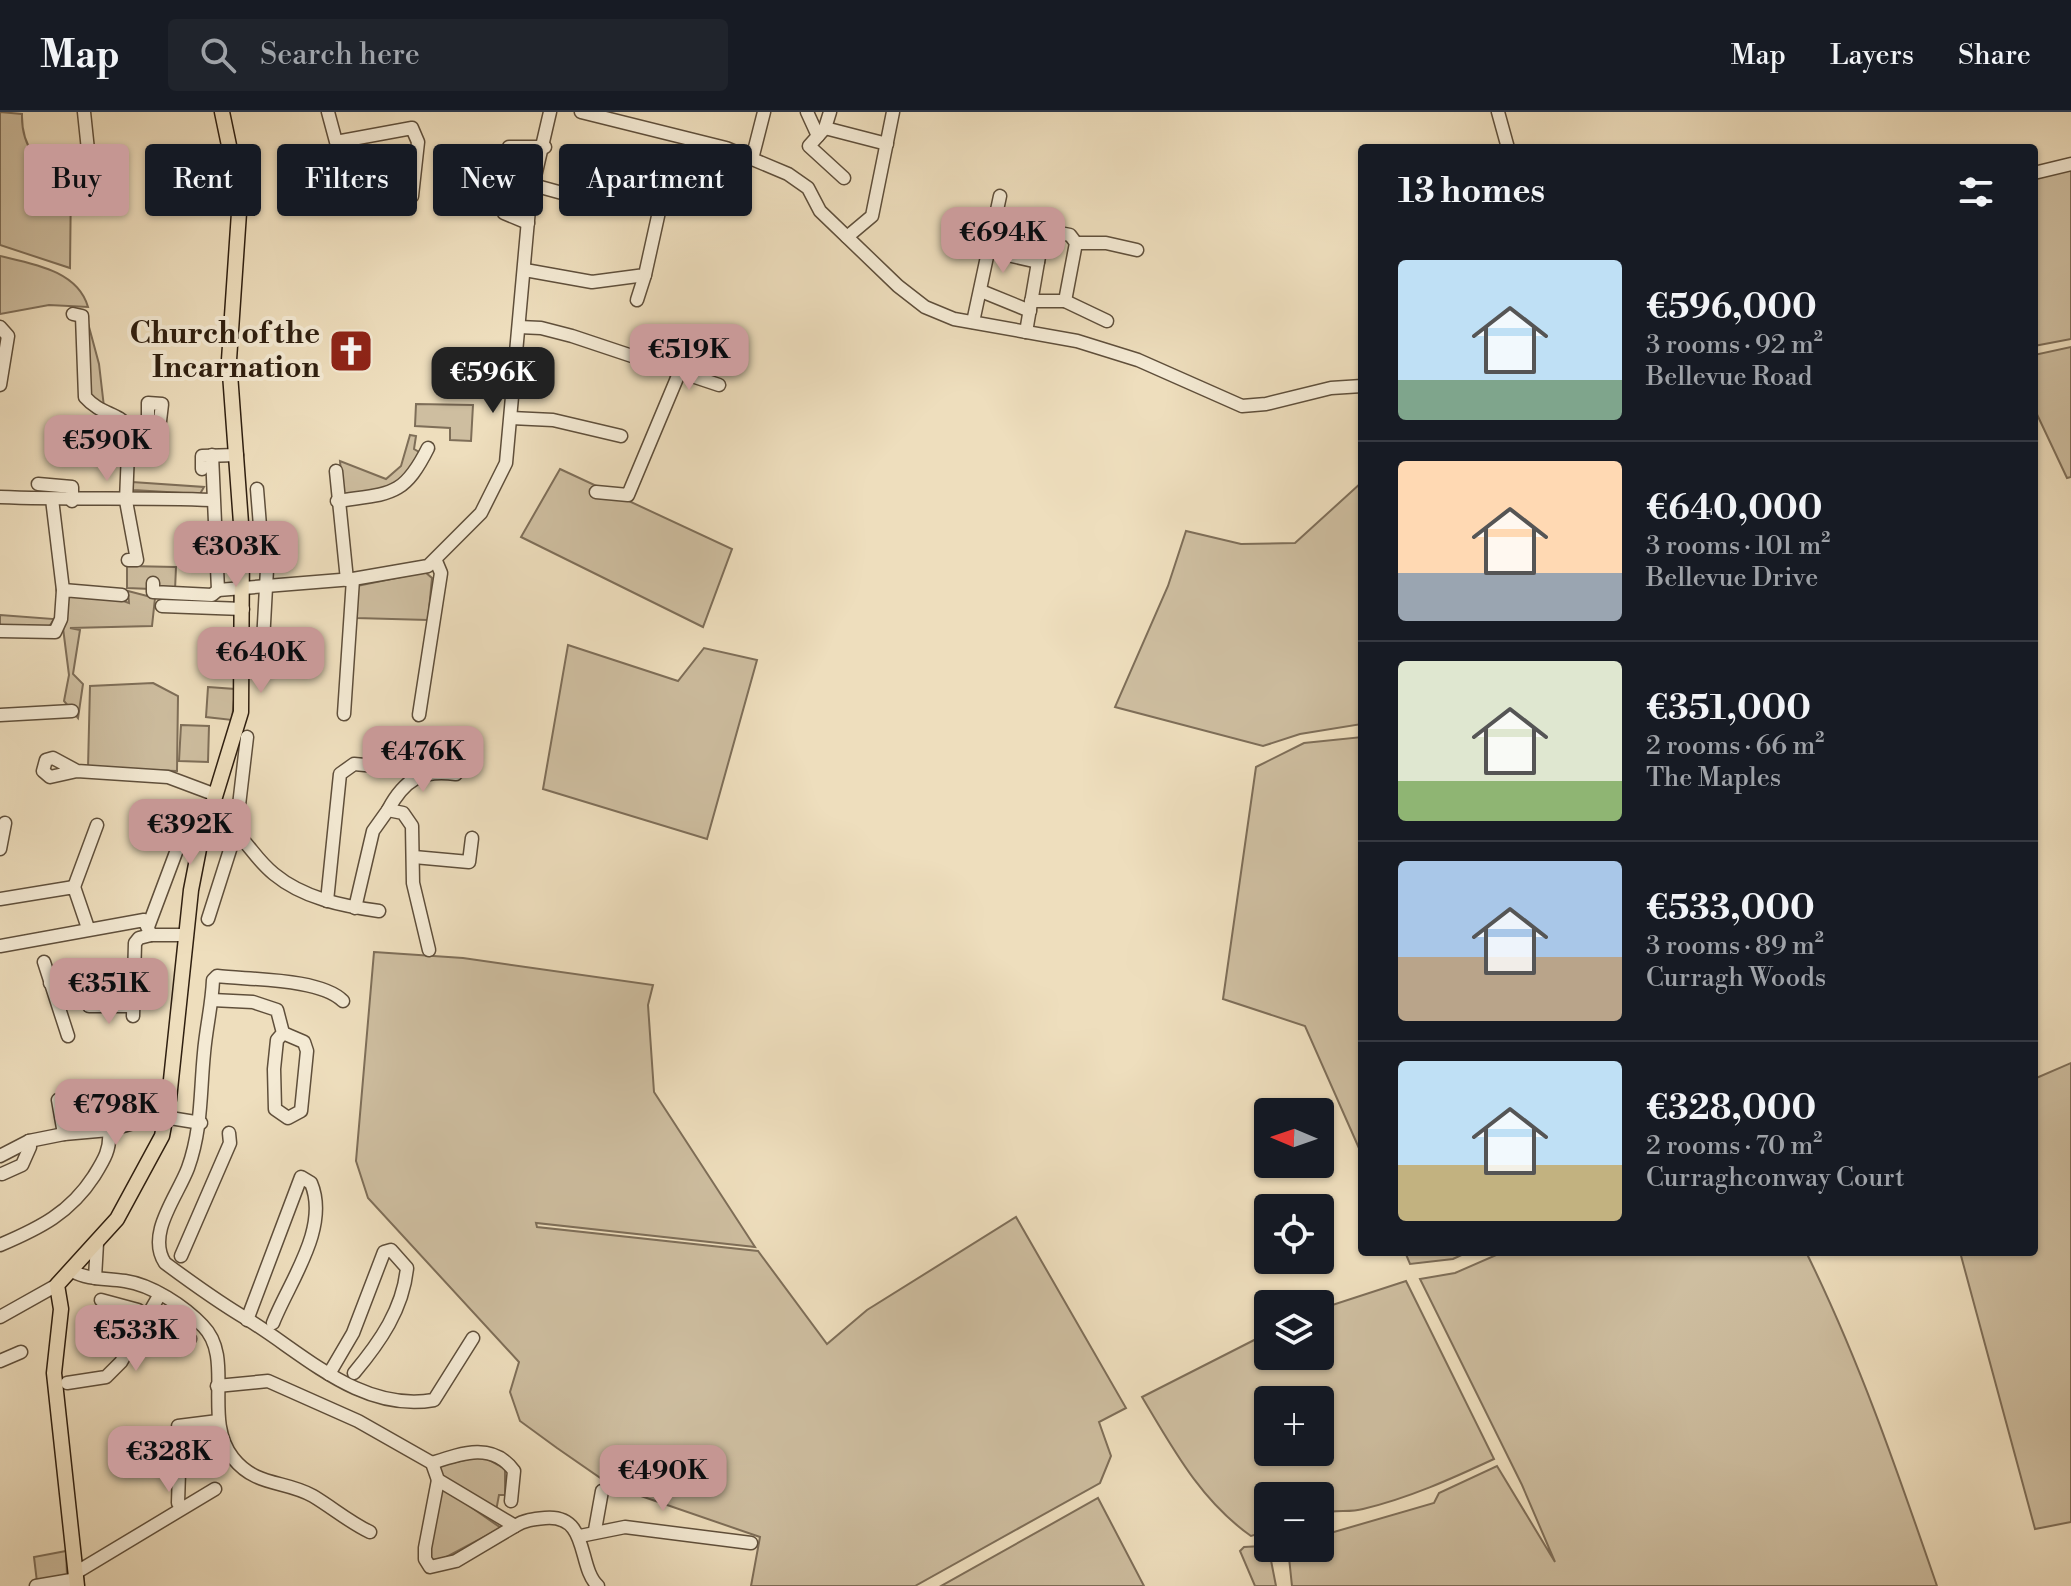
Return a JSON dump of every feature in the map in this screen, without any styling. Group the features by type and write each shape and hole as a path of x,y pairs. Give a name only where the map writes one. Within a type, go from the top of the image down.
{"main road":[{"path":"77,1579 54,1373 61,1309 57,1285 97,1243 133,1196 154,1156 166,1117 191,890 208,819 240,721 243,587 229,339 240,198 222,112"}],"street":[{"path":"84,112 87,144"},
{"path":"328,112 336,142 349,190 355,198 399,200 412,196 418,142 412,128 336,142"},
{"path":"543,153 550,112"},
{"path":"581,112 709,144"},
{"path":"633,126 635,112"},
{"path":"764,112 752,159 788,174 808,188 820,211 925,307 954,319 1077,341 1138,360 1242,406 1266,404 1331,388 1358,386"},
{"path":"807,112 821,132 887,144"},
{"path":"830,112 821,132 809,146 844,178"},
{"path":"847,237 872,216 893,112"},
{"path":"1498,112 1507,144"},
{"path":"528,223 504,213 506,154 509,147 545,147"},
{"path":"2038,172 2071,164"},
{"path":"973,322 1000,196"},
{"path":"153,583 153,592 212,595 218,590 243,587 350,580 402,573 436,561 477,518 506,463 529,216"},
{"path":"637,300 658,216"},
{"path":"996,219 1070,235 1076,243 1065,301"},
{"path":"1026,332 1044,230"},
{"path":"1076,243 1106,243 1137,250"},
{"path":"990,251 1038,262"},
{"path":"525,270 592,282 645,275"},
{"path":"981,291 1030,306 1065,301 1107,321"},
{"path":"73,314 82,316 85,397 97,411 123,420 129,427 126,501 137,560 128,560"},
{"path":"0,327 8,336 0,385"},
{"path":"519,327 541,328 572,336 719,385"},
{"path":"596,492 628,495 674,370"},
{"path":"511,418 553,420 621,436"},
{"path":"129,427 148,421"},
{"path":"337,501 386,494 403,486 412,479 428,448"},
{"path":"212,455 218,590"},
{"path":"202,469 202,456 237,455"},
{"path":"336,471 337,501 350,580 344,714"},
{"path":"38,484 72,487 72,501"},
{"path":"257,489 266,585 261,678"},
{"path":"0,497 72,501 126,501 138,497 212,500"},
{"path":"0,631 55,632 61,619 63,590 52,499"},
{"path":"419,715 441,573 436,561"},
{"path":"63,590 122,595"},
{"path":"162,606 243,609"},
{"path":"0,715 72,711"},
{"path":"208,919 236,831 247,737"},
{"path":"327,901 340,774 354,764 387,767"},
{"path":"77,771 168,777 216,795"},
{"path":"355,908 373,831 399,789 420,773 456,774"},
{"path":"388,810 403,813 412,826 413,883 429,950"},
{"path":"208,819 236,831 271,872 289,886 327,901 379,911"},
{"path":"0,849 7,822"},
{"path":"88,928 74,887 97,825"},
{"path":"89,1006 133,1011 135,943 150,931 184,831 176,828"},
{"path":"414,857 469,862 472,838"},
{"path":"0,899 74,887"},
{"path":"0,946 144,920 150,931"},
{"path":"150,931 186,935"},
{"path":"44,962 50,983 65,1008 68,1036"},
{"path":"50,983 134,969"},
{"path":"343,1001 334,992 313,987 217,976 213,980 203,1056 201,1123 187,1171 158,1235 158,1253 165,1263 308,1363 366,1392 400,1401 434,1400 473,1338"},
{"path":"212,1000 267,1004 277,1010 283,1033"},
{"path":"283,1033 304,1042 307,1051 301,1111 288,1118 275,1109 274,1098 277,1040 283,1033"},
{"path":"125,1125 123,1107 131,1095"},
{"path":"58,1100 64,1134"},
{"path":"0,1139 3,1154 29,1141 109,1130 166,1117 201,1123"},
{"path":"0,1245 50,1223 69,1208 104,1159 111,1145 109,1130"},
{"path":"181,1256 187,1249 212,1180 230,1143 229,1133"},
{"path":"2,1174 22,1165 30,1147 29,1141"},
{"path":"187,1171 212,1180"},
{"path":"247,1320 303,1171 311,1183 316,1209 312,1233 286,1301 275,1318 255,1305"},
{"path":"95,1278 97,1243"},
{"path":"329,1374 343,1352 384,1252 391,1250 407,1268 405,1290 391,1323 358,1369 343,1352"},
{"path":"72,1271 95,1278 127,1281 160,1294 203,1326 215,1342 218,1421 231,1456 252,1477 313,1496 370,1532"},
{"path":"0,1317 57,1285"},
{"path":"67,1383 106,1377 121,1362 160,1294"},
{"path":"101,1300 125,1305 178,1340 190,1339"},
{"path":"217,1386 268,1381 355,1420 432,1463 438,1480 425,1548 430,1567 456,1561 521,1522 552,1518 580,1536 592,1584"},
{"path":"178,1426 218,1421"},
{"path":"432,1463 487,1451 503,1457 514,1471 511,1501"},
{"path":"179,1472 178,1503 182,1507"},
{"path":"438,1480 515,1526"},
{"path":"36,1586 77,1579 142,1532 215,1489"},
{"path":"595,1530 602,1491"},
{"path":"580,1536 595,1530 625,1527 751,1543"}],"shaded area":[{"path":"0,112 22,114 28,144 24,144 24,216 71,216 70,268 0,245"},
{"path":"2071,169 2071,339 2038,345 2038,176"},
{"path":"0,256 40,266 65,277 83,295 88,307 49,305 0,314"},
{"path":"85,312 99,364 104,407 88,393"},
{"path":"2071,347 2071,477 2067,478 2038,416 2038,354"},
{"path":"416,404 473,405 471,441 450,440 450,428 415,426"},
{"path":"410,435 416,436 414,449 419,452 405,476 381,490 343,495 340,461 386,479 401,466"},
{"path":"560,469 732,549 703,627 521,537"},
{"path":"132,482 204,487 200,494 133,490"},
{"path":"1358,486 1358,725 1300,734 1263,746 1115,707 1168,586 1186,531 1241,544 1295,543"},
{"path":"127,566 176,567 175,590 127,588"},
{"path":"425,572 432,578 428,620 356,618 357,586"},
{"path":"128,591 155,598 152,626 70,628 80,630 73,674 83,684 78,718 64,701 69,675 63,628 69,596 112,597 129,603"},
{"path":"0,615 54,619 49,627 0,627"},
{"path":"568,645 678,681 704,648 757,660 707,839 543,789"},
{"path":"153,683 178,696 177,771 88,768 90,686"},
{"path":"208,687 235,689 232,720 206,717"},
{"path":"181,725 209,726 208,762 179,761"},
{"path":"1358,737 1358,1146 1305,1026 1223,999 1256,767 1304,743"},
{"path":"374,952 463,958 653,985 648,1005 654,1092 755,1247 536,1223 537,1227 758,1251 827,1344 867,1310 1016,1217 1126,1408 1099,1422 1111,1456 1100,1483 915,1586 751,1586 760,1537 612,1486 520,1421 510,1392 519,1362 368,1198 356,1161"},
{"path":"2071,1063 2071,1522 2035,1529 1961,1256 2038,1256 2038,1077"},
{"path":"1407,1256 1459,1256 1453,1259 1410,1264"},
{"path":"1494,1256 1808,1256 1860,1375 1937,1586 1292,1586 1289,1562 1334,1562 1334,1532 1434,1503 1439,1493 1497,1466 1555,1562 1522,1485 1420,1279 1455,1273"},
{"path":"1406,1281 1494,1459 1413,1494 1358,1510 1334,1512 1334,1482 1254,1482 1254,1535 1251,1536 1217,1507 1203,1490 1177,1455 1142,1397 1254,1340 1254,1370 1334,1370 1334,1304"},
{"path":"482,1456 505,1469 505,1495 499,1495 496,1511 439,1476 439,1466"},
{"path":"445,1489 501,1528 437,1562 431,1562 428,1556 440,1491"},
{"path":"1098,1498 1144,1586 941,1586"},
{"path":"1254,1546 1254,1562 1271,1562 1276,1586 1255,1586 1240,1551 1244,1547"},
{"path":"66,1551 67,1575 37,1582 34,1557"}],"place":[{"name":"Church of the Incarnation","path":"351,351"}]}
